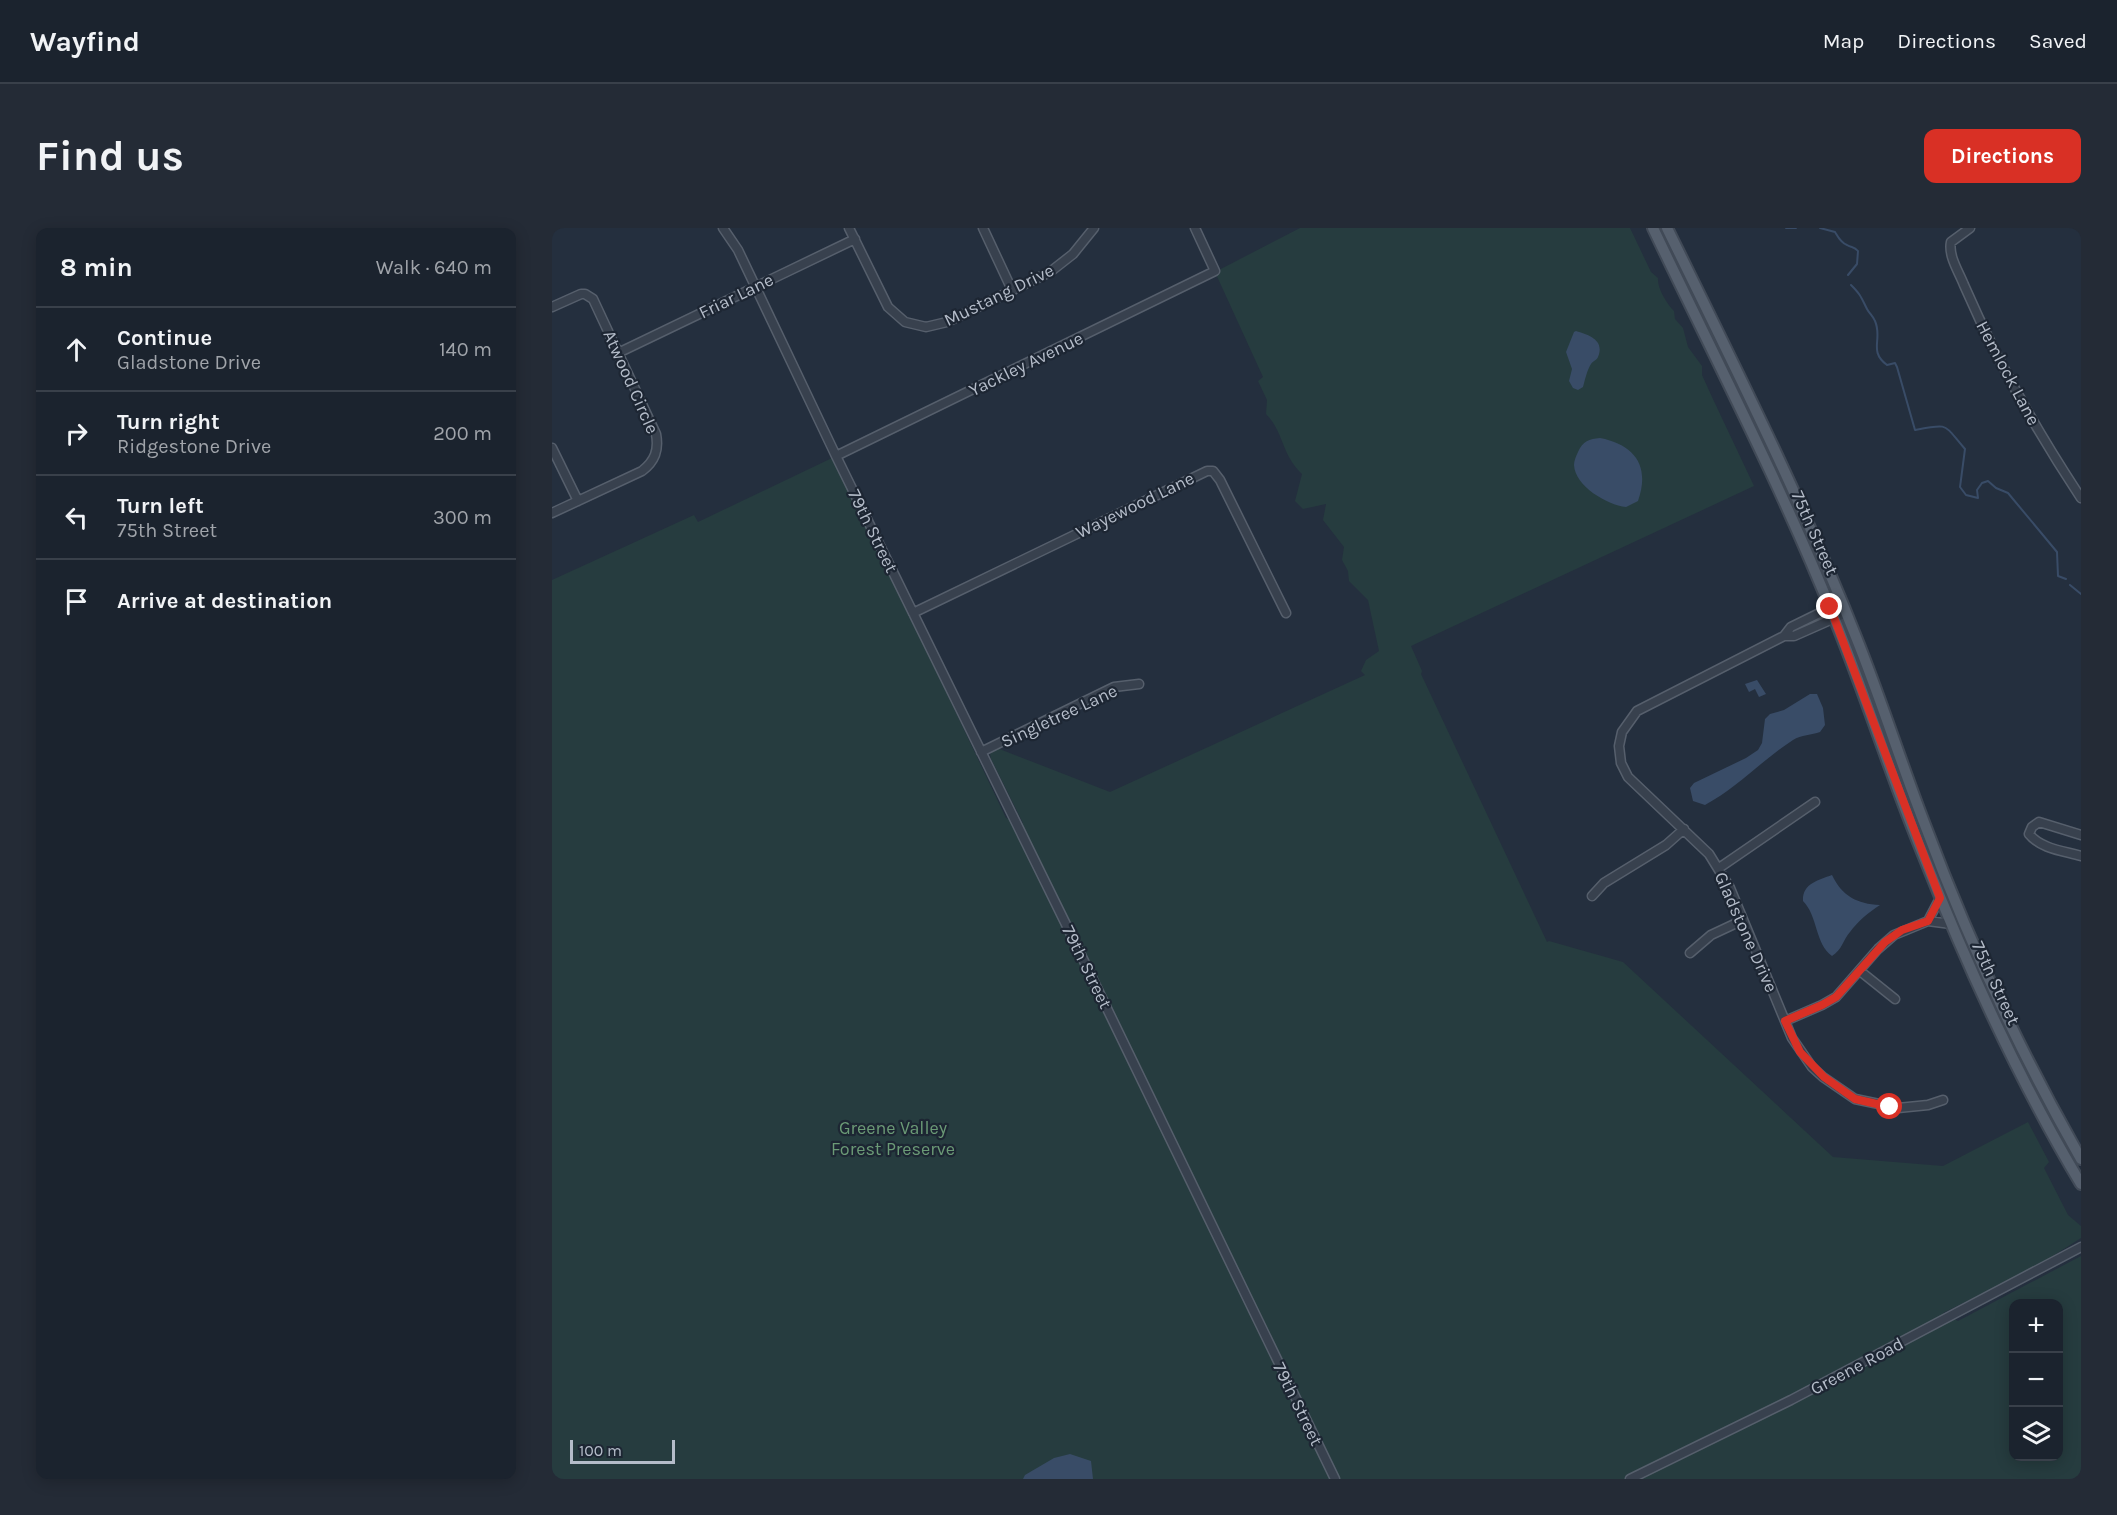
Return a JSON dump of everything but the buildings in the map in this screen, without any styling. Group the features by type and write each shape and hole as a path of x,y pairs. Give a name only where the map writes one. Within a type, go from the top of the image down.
{"main road":[{"name":"75th Street","path":"1653,228 1785,504 1832,613 1951,924 2014,1060 2081,1184"},
{"name":"75th Street","path":"1667,228 1797,500 1842,602 1924,825 1970,936 2026,1055 2081,1159"}],"street":[{"name":"79th Street","path":"723,228 734,243 756,287 836,456 1335,1479"},
{"name":"Mustang Drive","path":"849,228 884,301 896,315 911,324 926,327 947,322 1060,266 1094,228"},
{"path":"983,228 1012,290"},
{"name":"Yackley Avenue","path":"836,456 1215,271 1195,228"},
{"name":"Hemlock Lane","path":"1970,228 1951,242 1953,260 1980,322 2017,393 2081,498"},
{"name":"Friar Lane","path":"618,353 855,240"},
{"name":"Atwood Circle","path":"552,307 581,294 593,299 656,434 656,453 651,464 642,471 552,513"},
{"path":"552,448 578,501"},
{"name":"Wayewood Lane","path":"914,613 1207,471 1213,471 1220,480 1286,613"},
{"name":"Gladstone Drive","path":"1832,613 1842,602"},
{"name":"Gladstone Drive","path":"1846,613 1832,613 1791,627 1784,636 1637,711 1622,732 1619,756 1628,777 1684,828 1719,868 1796,1045 1812,1067 1855,1099 1898,1108 1928,1105 1942,1100"},
{"name":"Singletree Lane","path":"981,752 1114,687 1139,684"},
{"path":"1719,868 1815,802"},
{"path":"2081,835 2038,822 2032,827 2030,834 2043,846 2081,856"},
{"path":"1592,896 1604,883 1666,845 1684,828"},
{"path":"1928,921 1940,898"},
{"path":"1690,953 1711,935 1743,920"},
{"path":"1785,1021 1836,997 1878,949 1894,935 1928,921 1951,924"},
{"path":"1860,971 1895,999"},
{"name":"Greene Road","path":"1630,1479 1791,1400 2081,1247"}],"green space":[{"name":"Greene Valley Forest Preserve","path":"1300,228 1630,228 1651,272 1658,278 1661,291 1674,311 1675,319 1683,328 1688,347 1702,366 1702,375 1754,486 1411,646 1422,671 1421,674 1547,942 1623,962 1833,1157 1943,1166 2028,1122 2049,1162 2044,1168 2068,1215 2081,1226 2081,1238 2034,1268 1943,1313 1958,1321 2081,1256 2081,1479 552,1479 552,580 694,515 698,522 832,458 1006,818 1023,823 991,759 990,754 997,748 1110,792 1365,675 1361,671 1366,660 1379,651 1368,600 1349,581 1348,571 1342,560 1344,547 1323,520 1326,504 1303,509 1295,501 1302,474 1290,459 1276,428 1266,414 1267,400 1258,381 1263,377 1215,272"},
{"path":"1657,228 1662,228 1782,478 1832,589 1833,601"},
{"path":"1870,697 1893,750 1920,824 2074,1157 2002,1027 1961,937 1882,736"}],"water":[{"path":"1576,331 1598,342 1600,351 1590,366 1583,387 1578,390 1573,388 1569,381 1572,369 1566,352"},
{"path":"1600,438 1623,446 1637,459 1641,468 1641,489 1638,501 1626,507 1610,503 1593,493 1576,473 1574,462 1582,445"},
{"path":"1757,680 1766,694 1759,697 1755,689 1749,692 1745,684"},
{"path":"1810,694 1817,694 1823,708 1825,725 1820,732 1793,740 1705,805 1693,801 1690,788 1694,783 1758,750 1762,743 1765,719 1770,714 1784,710"},
{"path":"1832,875 1840,888 1851,898 1864,903 1880,905 1857,924 1832,956 1822,944 1808,907 1803,901 1803,895 1805,890 1816,881"},
{"path":"1070,1454 1091,1461 1093,1479 1023,1479 1025,1475 1054,1458"}],"waterway":[{"path":"1786,228 1796,228"},
{"path":"1820,228 1835,232 1843,243 1858,251 1857,264 1848,275"},
{"path":"1851,285 1875,321 1878,334 1878,355 1887,365 1895,363 1897,367 1915,430 1934,426 1949,430 1965,449 1960,487 1966,495 1978,498 1977,490 1982,483 1988,481 1996,488 2008,493 2057,552 2058,576 2066,579"},
{"path":"2070,585 2081,594"}],"route":[{"path":"1830,607 1940,898 1928,921 1902,930 1885,942 1836,997 1828,1003 1785,1021 1805,1059 1830,1082 1855,1099 1890,1107"}]}
